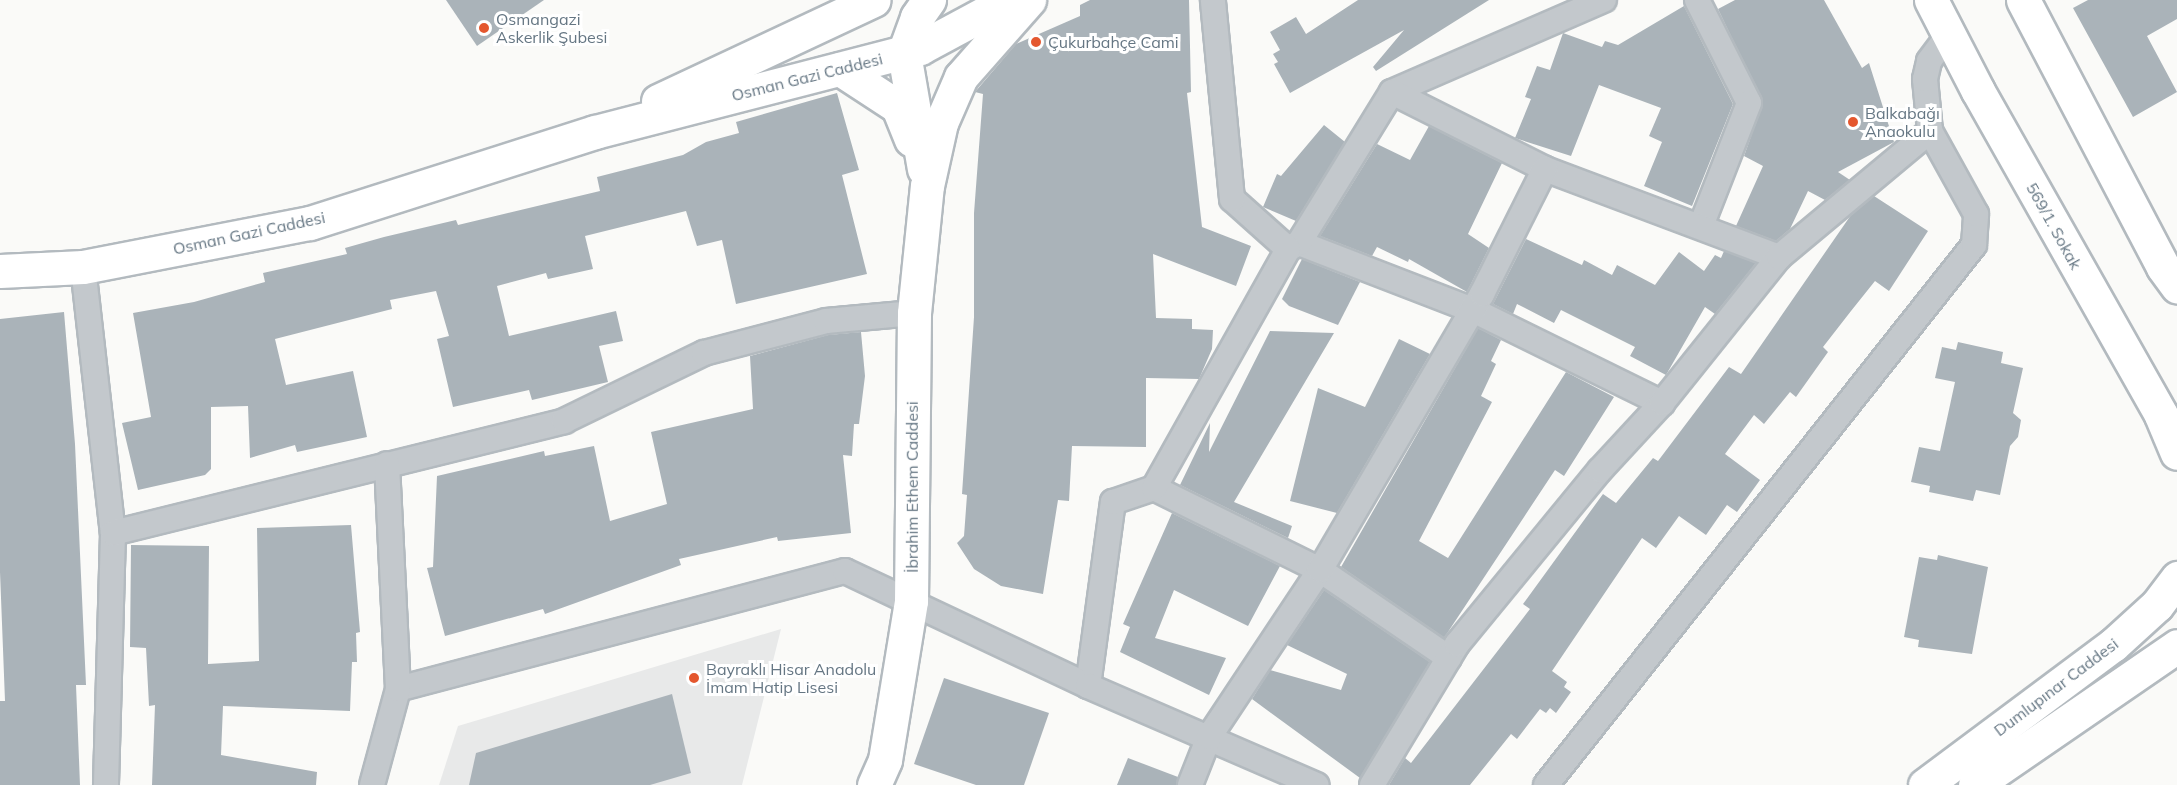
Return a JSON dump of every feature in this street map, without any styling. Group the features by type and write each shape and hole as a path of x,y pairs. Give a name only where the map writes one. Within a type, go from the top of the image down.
{"main road":[{"name":"Osman Gazi Caddesi","path":"0,271 83,267 309,223 595,132 904,53 943,36 1009,0"},
{"name":"İbrahim Ethem Caddesi","path":"874,785 885,760 911,601 914,314 927,186 941,123 960,77 1029,0"},
{"name":"569/1. Sokak","path":"1931,0 2161,416 2177,453"},
{"path":"2023,0 2163,267 2177,286"},
{"name":"Osman Gazi Caddesi","path":"595,132 872,1"},
{"path":"872,1 923,9 943,36"},
{"name":"İbrahim Ethem Caddesi","path":"923,9 904,53 927,186"},
{"name":"İbrahim Ethem Caddesi","path":"943,36 950,100"},
{"name":"İbrahim Ethem Caddesi","path":"840,69 898,107 927,186"},
{"name":"Dumlupınar Caddesi","path":"1924,785 2113,645 2157,605 2177,578"},
{"name":"Dumlupınar Caddesi","path":"1975,785 2177,646"}],"street":[{"path":"1213,0 1232,199 1293,246 1473,309 1662,403"},
{"path":"1088,686 1113,502 1154,488 1293,246 1392,92 1604,0"},
{"path":"1697,0 1749,103 1701,226"},
{"path":"1546,785 1974,245 1976,214 1930,131 1925,79 1929,62 1948,34"},
{"path":"1392,92 1545,169 1779,257"},
{"path":"1372,785 1449,658 1600,470 1662,403 1779,257 1930,131"},
{"path":"1190,785 1209,737 1320,570 1473,309 1545,169"},
{"path":"83,267 113,533 106,785"},
{"path":"113,533 564,421 704,353 826,321 914,314"},
{"path":"372,785 398,689 387,464"},
{"path":"1154,488 1320,570 1449,658"},
{"path":"398,689 845,571 1088,686 1317,785"}],"shaded area":[{"name":"Bayraklı Hisar Anadolu İmam Hatip Lisesi","path":"781,629 742,785 439,785 458,726"}],"building":[{"name":"Osmangazi Askerlik Şubesi","path":"446,0 544,0 477,46"},
{"path":"1090,0 1189,0 1191,92 1187,93 1202,227 1251,246 1236,286 1153,254 1156,318 1192,319 1192,329 1213,330 1212,349 1199,379 1146,378 1146,447 1072,446 1069,501 1058,500 1043,594 1001,586 974,569 957,543 964,536 967,495 962,494 974,317 974,213 983,94 975,92 1016,44 1080,16 1080,5"},
{"path":"1358,0 1489,0 1376,71 1373,67 1404,30 1290,93 1274,64 1278,62 1273,54 1280,50 1270,32 1296,17 1306,34"},
{"path":"1735,0 1824,0 1862,68 1869,63 1894,142 1838,172 1850,180 1825,200 1808,191 1790,229 1776,241 1736,226 1763,166 1744,156 1763,103 1718,9"},
{"path":"2088,0 2177,0 2177,19 2147,36 2177,92 2133,117 2073,8"},
{"path":"1684,6 1733,104 1692,206 1644,186 1662,142 1649,136 1661,108 1599,85 1571,156 1515,138 1531,99 1525,97 1537,66 1550,70 1563,33 1602,47 1605,41 1618,45"},
{"path":"837,93 859,170 842,175 867,274 736,304 722,240 697,246 686,211 585,236 593,269 548,279 546,273 497,286 509,336 616,311 623,341 599,346 608,382 532,400 529,390 453,407 437,339 449,336 436,291 390,300 392,309 275,339 286,385 353,371 367,437 297,452 295,445 250,458 248,406 211,407 211,469 205,475 138,490 122,423 151,417 133,313 194,302 265,282 263,273 347,254 345,248 384,237 456,220 458,225 600,191 597,177 683,155 706,142 739,133 736,122"},
{"path":"1324,125 1345,142 1296,221 1263,207 1277,174 1281,176"},
{"path":"1429,126 1502,163 1468,234 1489,248 1467,292 1409,259 1408,262 1377,247 1372,256 1320,236 1377,144 1410,160"},
{"path":"1874,196 1928,231 1889,291 1875,281 1851,311 1823,347 1828,352 1796,397 1790,392 1764,424 1754,415 1725,454 1760,480 1737,512 1727,505 1706,535 1679,516 1656,548 1642,538 1552,671 1567,682 1564,687 1571,692 1556,713 1550,708 1546,713 1540,709 1517,739 1511,734 1470,785 1389,785 1405,758 1411,763 1530,609 1523,604 1603,494 1616,503 1653,458 1658,461 1729,367 1741,374 1851,215"},
{"path":"1526,239 1582,265 1584,260 1612,275 1617,265 1655,285 1679,252 1704,271 1715,255 1721,258 1724,251 1756,263 1715,314 1705,307 1666,375 1630,356 1635,347 1561,310 1554,323 1517,304 1513,314 1493,304"},
{"path":"1302,259 1360,282 1338,325 1289,306 1282,299"},
{"path":"64,312 75,444 86,685 76,685 80,785 0,785 0,701 5,701 0,572 0,319"},
{"path":"1478,328 1501,340 1491,361 1496,364 1481,396 1492,402 1419,541 1448,558 1566,372 1614,397 1564,476 1555,470 1444,638 1341,567"},
{"path":"1270,331 1334,333 1234,502 1292,526 1288,538 1180,485 1210,423 1209,452"},
{"path":"861,332 865,376 859,424 854,424 852,456 843,455 851,533 778,541 777,537 679,559 681,565 545,614 543,609 445,636 427,568 433,567 437,476 544,451 545,456 594,446 610,521 667,504 651,432 753,409 750,356 828,335"},
{"path":"1399,339 1430,354 1337,513 1290,501 1318,388 1365,407"},
{"path":"1958,342 2003,352 2001,363 2023,368 2013,413 2021,420 2018,437 2010,446 2000,495 1976,490 1973,501 1929,492 1930,486 1911,482 1919,447 1940,451 1955,382 1935,378 1942,347 1956,350"},
{"path":"1172,513 1280,566 1248,626 1174,590 1155,638 1226,658 1209,695 1120,652 1130,627 1123,624"},
{"path":"351,525 360,632 356,633 357,662 352,662 350,711 223,706 221,755 317,772 316,785 152,785 155,705 149,706 146,648 130,647 131,545 209,546 208,664 259,661 257,528"},
{"path":"1938,555 1988,567 1972,654 1918,647 1919,640 1904,637 1919,557 1937,560"},
{"path":"1324,590 1430,662 1360,778 1252,699 1270,670 1341,690 1347,674 1287,645"},
{"path":"944,678 1049,713 1024,785 976,785 914,764"},
{"name":"Bayraklı Hisar Anadolu İmam Hatip Lisesi","path":"672,694 691,773 650,785 469,785 476,753"},
{"path":"1128,758 1178,777 1176,785 1117,785"}],"place":[{"name":"Osmangazi Askerlik Şubesi","path":"484,28"},
{"name":"Çukurbahçe Cami","path":"1036,42"},
{"name":"Balkabağı Anaokulu","path":"1853,122"},
{"name":"Bayraklı Hisar Anadolu İmam Hatip Lisesi","path":"694,678"}]}
